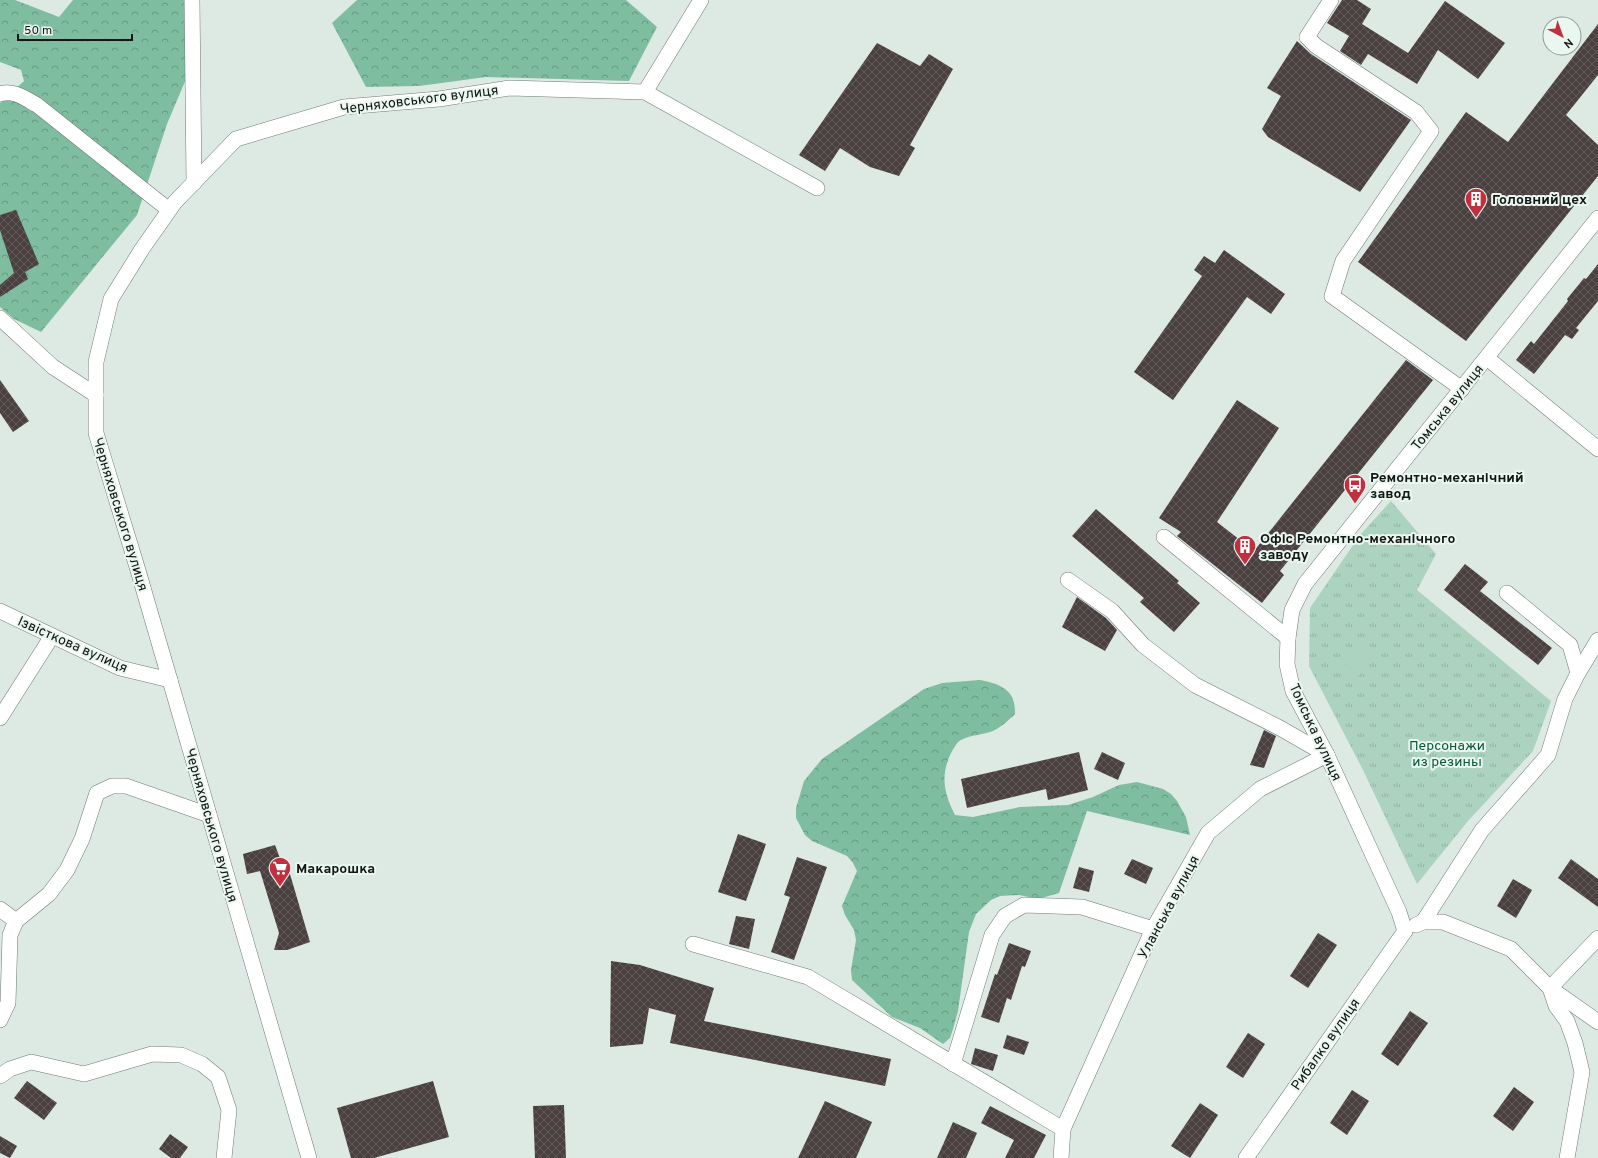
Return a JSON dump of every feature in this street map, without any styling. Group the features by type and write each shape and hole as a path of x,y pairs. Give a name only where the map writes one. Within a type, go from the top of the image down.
{"street":[{"path":"192,0 194,183"},
{"path":"701,0 645,92 817,188"},
{"path":"1331,0 1307,36 1316,46 1416,112 1431,131 1343,261 1332,296 1462,389"},
{"name":"Черняховського вулиця","path":"309,1158 170,680 96,433 96,362 111,299 142,249 175,202 236,139 344,106 439,99 510,88 645,92"},
{"path":"0,94 5,92 18,94 37,105 169,210"},
{"name":"Томська вулиця","path":"1405,931 1399,912 1327,755 1293,691 1287,664 1288,638 1292,610 1305,584 1598,218"},
{"path":"0,318 53,367 96,395"},
{"path":"1487,358 1598,449"},
{"path":"1164,537 1288,638"},
{"path":"1068,580 1112,611 1143,645 1195,685 1280,728 1327,755"},
{"path":"1507,593 1570,645 1578,673"},
{"name":"Iзвiсткова вулиця","path":"0,611 120,668 170,680"},
{"path":"0,718 52,636"},
{"path":"1423,922 1482,830 1548,755 1565,699 1578,673 1598,640"},
{"name":"Уланська вулиця","path":"1061,1158 1063,1129 1153,929 1208,833 1260,789 1327,755"},
{"path":"0,1020 8,1003 10,935 16,920 49,894 67,870 82,839 97,793 112,786 126,786 209,815"},
{"path":"953,1064 992,935 1005,916 1024,904 1082,907 1153,929"},
{"path":"0,909 16,920"},
{"path":"1405,931 1423,922 1443,922 1511,949 1550,988 1598,1022"},
{"name":"Рибалко вулиця","path":"1246,1158 1405,931"},
{"path":"1550,988 1598,938"},
{"path":"693,944 808,977 1063,1129"},
{"path":"1550,988 1556,1006 1567,1022 1575,1043 1582,1072 1567,1158"},
{"path":"0,1076 10,1069 31,1062 84,1074 152,1054 181,1055 202,1064 218,1077 229,1110 224,1158"}],"green space":[{"path":"0,0 15,0 59,17 73,0 195,0 192,65 167,124 137,215 41,332 14,319 0,307 0,103 24,81 21,70 0,62"},
{"path":"357,0 626,0 657,27 629,81 486,77 419,86 366,87 332,23"},
{"name":"Персонажи из резины","path":"1391,501 1436,554 1417,590 1551,701 1533,751 1468,821 1417,884 1363,770 1309,666 1310,608 1360,535"},
{"path":"1361,648 1373,661 1355,679 1345,666"},
{"path":"980,680 1001,686 1006,690 1013,699 1015,714 993,731 959,741 951,753 945,769 945,784 948,799 955,815 973,817 1020,807 1068,805 1093,797 1119,785 1137,782 1163,789 1171,794 1177,801 1186,817 1190,835 1087,811 1059,893 1038,899 1019,895 1000,896 991,900 976,914 969,932 958,1011 950,1038 943,1044 920,1028 892,1017 852,980 851,970 856,940 854,930 845,915 842,906 857,871 847,856 812,841 805,835 796,818 796,808 804,781 822,759 924,689 942,683"}],"building":[{"path":"1342,0 1357,0 1371,9 1362,24 1408,53 1445,1 1505,43 1478,79 1438,50 1417,84 1368,54 1361,65 1340,51 1349,36 1327,23"},
{"name":"Головний цех","path":"1598,24 1598,75 1566,115 1598,145 1598,176 1466,341 1358,262 1466,112 1508,142 1574,56 1582,56 1582,45"},
{"path":"1297,41 1311,54 1411,120 1360,192 1268,137 1262,129 1281,96 1267,88"},
{"path":"877,43 920,66 929,54 953,69 910,145 915,148 899,176 870,167 840,148 825,171 799,155"},
{"path":"16,210 39,264 25,272 28,279 0,297 0,285 14,273 0,230 0,215"},
{"path":"1224,250 1285,294 1271,314 1247,297 1173,400 1134,372 1202,276 1194,270 1204,256 1215,263"},
{"path":"1598,264 1598,301 1576,328 1579,330 1572,339 1565,335 1534,374 1516,360 1531,341 1534,344 1568,301 1567,299"},
{"path":"1406,360 1433,380 1280,571 1284,575 1262,603 1177,536 1181,532 1159,518 1237,400 1279,428 1217,522 1254,551"},
{"path":"0,380 29,421 13,432 0,413"},
{"path":"1096,509 1179,581 1177,583 1200,603 1174,632 1140,602 1144,598 1072,536"},
{"path":"1465,564 1488,582 1480,591 1552,648 1538,665 1444,590"},
{"path":"1077,597 1106,618 1117,630 1105,651 1062,627"},
{"path":"1264,730 1276,736 1264,768 1250,765"},
{"path":"1079,752 1088,790 1048,800 1046,789 967,808 961,779"},
{"path":"1102,752 1125,763 1118,780 1094,769"},
{"path":"738,834 766,844 746,901 718,892"},
{"name":"Макарошка","path":"275,845 281,861 287,864 310,942 287,950 274,950 279,933 260,871 247,874 243,854"},
{"path":"797,857 827,867 794,960 771,952 790,897 784,895"},
{"path":"1132,859 1153,868 1146,884 1124,874"},
{"path":"1571,859 1598,879 1598,907 1558,878"},
{"path":"1079,867 1094,871 1089,892 1073,888"},
{"path":"1513,879 1532,890 1516,918 1497,906"},
{"path":"736,916 755,919 749,949 729,944"},
{"path":"1318,933 1337,945 1308,988 1290,976"},
{"path":"1009,943 1031,951 1025,967 1022,966 1011,1000 1007,998 999,1023 981,1017 995,974 997,975"},
{"path":"611,961 640,965 714,988 704,1021 891,1059 885,1086 670,1043 676,1015 649,1008 643,1044 610,1047"},
{"path":"1410,1011 1428,1023 1398,1066 1381,1054"},
{"path":"1248,1033 1265,1044 1243,1078 1226,1067"},
{"path":"1007,1035 1029,1042 1024,1055 1003,1048"},
{"path":"975,1048 998,1055 993,1071 971,1064"},
{"path":"27,1081 57,1103 44,1120 14,1098"},
{"path":"433,1081 449,1137 374,1158 351,1158 337,1108"},
{"path":"1514,1087 1534,1102 1513,1131 1493,1116"},
{"path":"1352,1090 1369,1101 1347,1135 1330,1123"},
{"path":"825,1101 872,1122 856,1158 798,1158"},
{"path":"1200,1103 1218,1115 1190,1158 1171,1146"},
{"path":"564,1105 566,1158 535,1158 533,1106"},
{"path":"990,1106 1046,1135 1034,1158 1005,1158 1014,1140 981,1123"},
{"path":"953,1122 977,1133 966,1158 937,1158"},
{"path":"170,1134 188,1147 180,1158 171,1158 159,1149"},
{"path":"0,1136 17,1146 10,1158 0,1153"}],"place":[{"name":"Головний цех","path":"1476,218"},
{"name":"Ремонтно-механічний завод","path":"1355,504"},
{"name":"Офіс Ремонтно-механічного заводу","path":"1245,566"},
{"name":"Макарошка","path":"280,888"}]}
